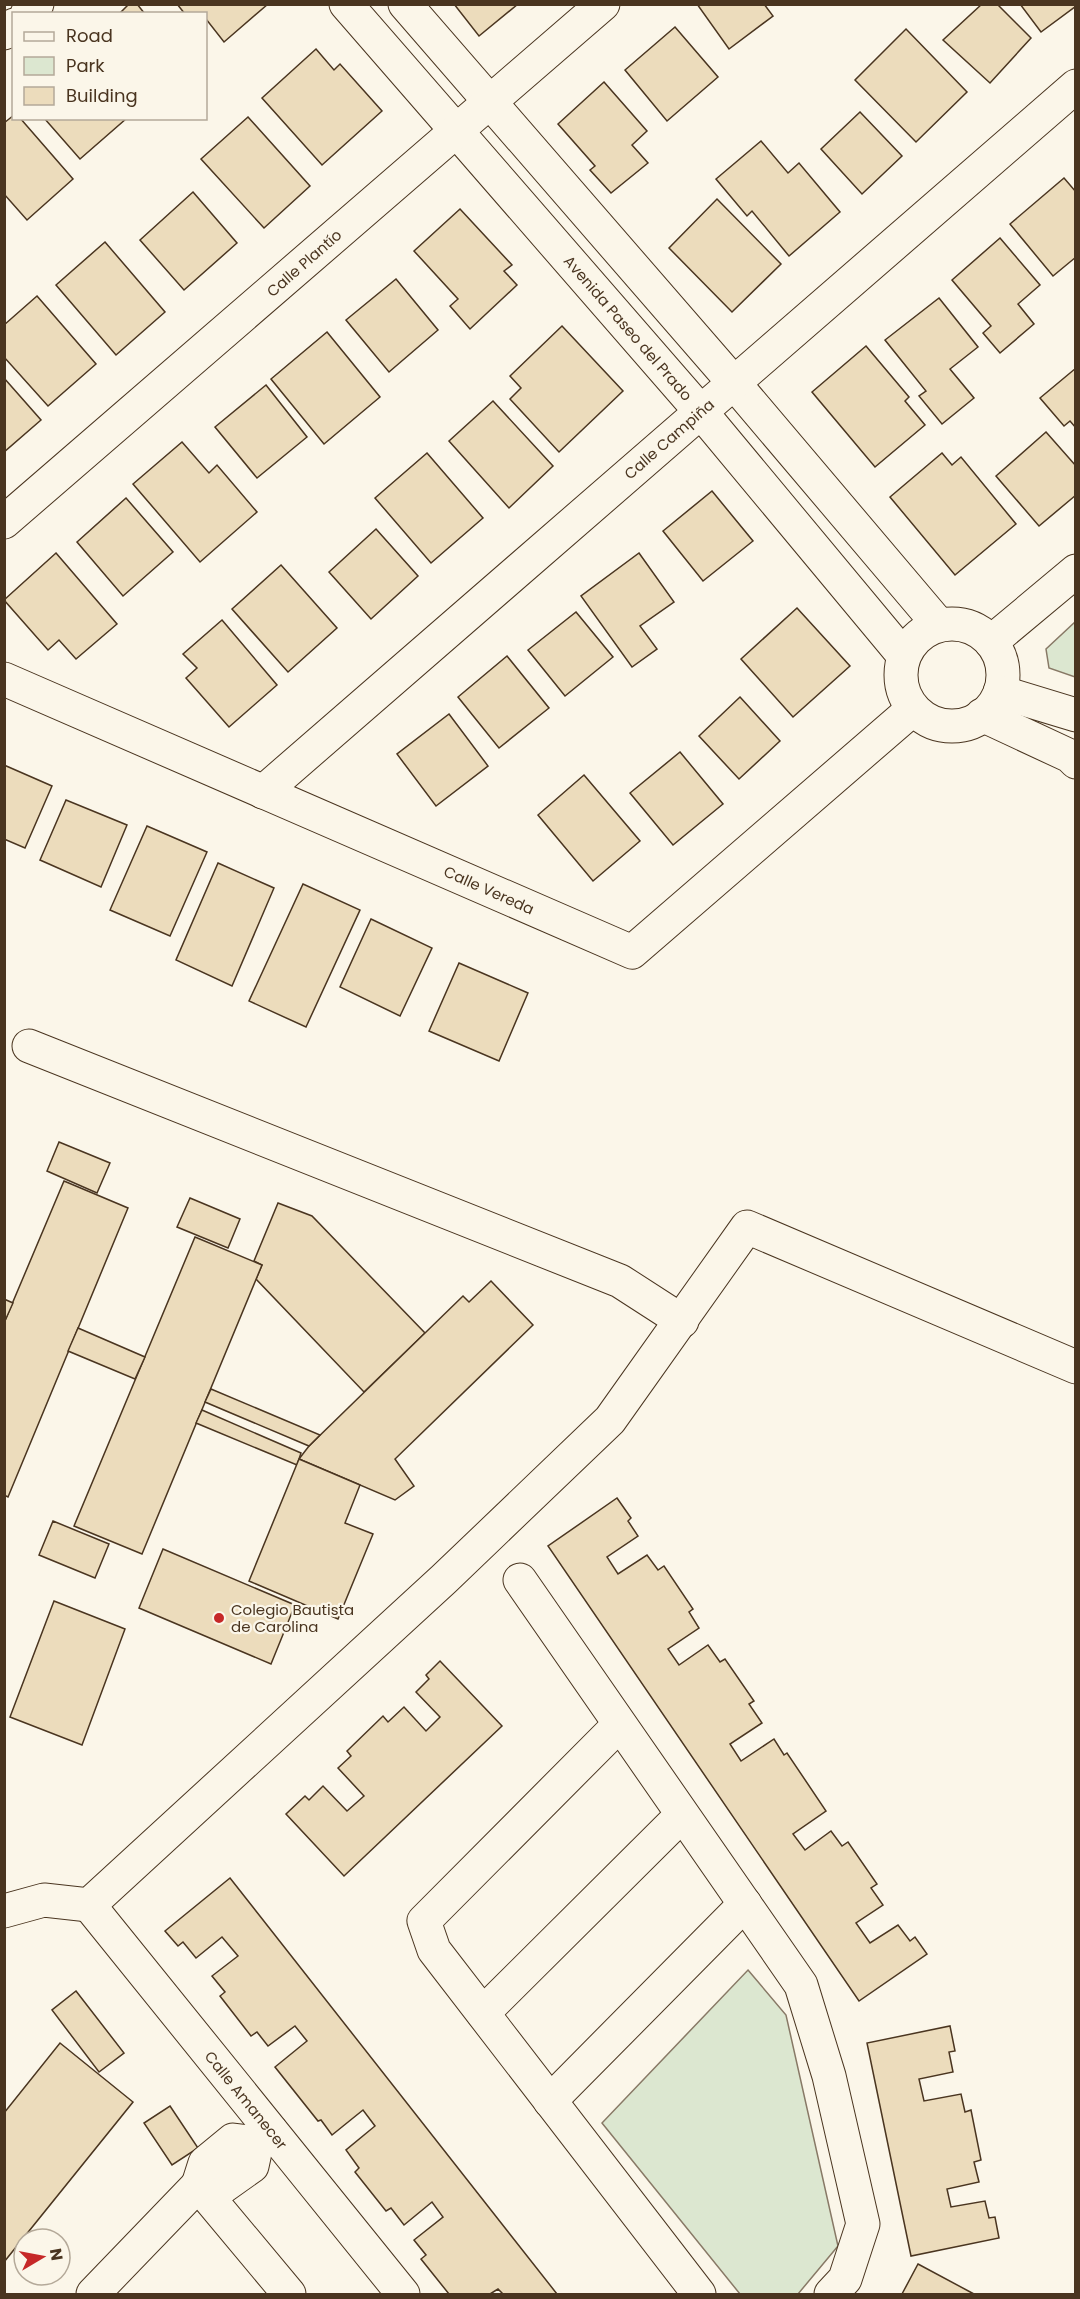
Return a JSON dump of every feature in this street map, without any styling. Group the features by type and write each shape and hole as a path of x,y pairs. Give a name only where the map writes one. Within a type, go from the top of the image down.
{"street":[{"name":"Avenida Paseo del Prado","path":"346,4 701,412 904,656"},
{"path":"405,4 734,383 939,625"},
{"name":"Calle Plantío","path":"4,522 603,4"},
{"name":"Calle Campiña","path":"263,792 1076,86"},
{"path":"991,642 1076,571"},
{"path":"939,625 968,626 991,642 1000,658 1004,675 991,704 974,722 953,727 931,723 913,709 901,684 904,656 918,636 939,625"},
{"name":"Calle Vereda","path":"4,679 632,952 913,709"},
{"path":"991,704 1076,715"},
{"path":"991,704 1076,762"},
{"path":"29,1046 620,1281 682,1321"},
{"path":"4,1911 44,1900 89,1905 444,1579 610,1420 747,1227 1076,1367"},
{"path":"519,1580 801,1985 829,2076 862,2224 845,2279 831,2295"},
{"path":"619,1725 424,1921 434,1950 699,2295"},
{"path":"483,2013 682,1815"},
{"path":"550,2101 745,1904"},
{"name":"Calle Amanecer","path":"89,1905 264,2137 404,2295"},
{"path":"93,2295 198,2185 205,2163 233,2140 264,2137"},
{"path":"198,2185 289,2295"}],"green space":[{"path":"1075,622 1075,677 1049,668 1046,649"},
{"path":"748,1970 786,2015 838,2246 798,2294 740,2294 602,2123"}],"building":[{"path":"129,4 137,4 143,12 121,12"},
{"path":"177,4 268,4 224,42 207,20 207,12 183,12"},
{"path":"454,4 518,4 479,36"},
{"path":"697,4 764,4 773,16 729,49"},
{"path":"982,4 997,4 1031,38 990,83 943,40"},
{"path":"1020,4 1076,4 1076,6 1041,32"},
{"path":"675,27 718,77 667,121 625,70"},
{"path":"906,29 967,92 916,142 855,80"},
{"path":"316,49 334,70 340,64 382,111 322,165 262,98"},
{"path":"604,82 647,131 632,145 648,163 611,193 590,170 595,166 558,124"},
{"path":"860,112 902,156 862,194 821,149"},
{"path":"12,117 12,120 22,120 73,179 27,220 4,194 4,123"},
{"path":"248,117 310,186 264,228 201,159"},
{"path":"46,120 125,120 80,159"},
{"path":"761,141 788,173 799,163 840,212 789,256 752,211 747,216 716,179"},
{"path":"1064,178 1076,192 1076,257 1053,276 1010,224"},
{"path":"193,192 237,243 184,290 140,240"},
{"path":"717,199 781,264 732,312 669,248"},
{"path":"460,209 512,265 504,271 517,285 470,329 450,306 458,299 414,251"},
{"path":"1000,238 1040,285 1018,304 1034,324 1000,353 983,333 991,326 952,280"},
{"path":"105,242 165,312 116,355 56,285"},
{"path":"396,279 438,330 389,372 346,320"},
{"path":"37,296 96,364 48,406 4,357 4,325"},
{"path":"939,298 978,347 950,369 974,398 942,424 919,396 926,391 885,340"},
{"path":"562,326 623,391 559,452 510,399 521,388 510,376"},
{"path":"327,332 380,397 324,444 271,379"},
{"path":"866,346 909,397 905,401 925,425 875,467 812,392"},
{"path":"1076,368 1076,428 1070,421 1064,426 1040,398"},
{"path":"4,378 41,420 4,452"},
{"path":"266,385 307,437 257,478 215,427"},
{"path":"493,401 553,466 509,508 449,441"},
{"path":"1046,432 1076,466 1076,495 1039,526 996,476"},
{"path":"182,442 209,473 217,465 257,512 200,562 133,484"},
{"path":"427,453 483,518 431,563 375,498"},
{"path":"942,453 952,465 961,457 1016,524 955,575 890,497"},
{"path":"712,491 753,541 703,581 663,531"},
{"path":"126,498 173,552 123,596 77,542"},
{"path":"376,529 418,576 371,619 329,572"},
{"path":"56,553 117,624 76,659 59,640 48,650 4,600"},
{"path":"639,553 674,602 640,626 657,649 632,667 581,596"},
{"path":"281,565 337,628 288,672 232,609"},
{"path":"797,608 850,666 793,717 741,659"},
{"path":"576,612 613,657 565,696 528,650"},
{"path":"222,620 277,685 229,727 186,678 197,668 183,654"},
{"path":"507,656 549,708 499,748 458,697"},
{"path":"740,697 780,741 739,779 699,736"},
{"path":"449,714 488,766 436,806 397,754"},
{"path":"680,752 723,804 673,845 630,793"},
{"path":"4,765 52,786 25,848 4,839"},
{"path":"584,775 640,841 593,881 538,815"},
{"path":"66,800 127,825 101,887 40,860"},
{"path":"147,826 207,852 170,936 110,910"},
{"path":"218,863 274,888 232,986 176,960"},
{"path":"303,884 360,910 306,1027 249,1001"},
{"path":"371,919 432,948 400,1016 340,987"},
{"path":"459,963 528,993 499,1061 429,1031"},
{"path":"59,1142 110,1163 97,1193 47,1171"},
{"path":"64,1181 128,1208 8,1497 4,1495 4,1323"},
{"path":"190,1198 240,1219 228,1248 177,1227"},
{"path":"278,1203 312,1216 425,1333 364,1392 256,1279 262,1265 254,1261"},
{"path":"195,1237 262,1265 142,1554 74,1526"},
{"path":"491,1281 533,1325 395,1459 414,1486 395,1500 299,1459 309,1446 463,1296 469,1302"},
{"path":"4,1299 13,1303 4,1323"},
{"path":"78,1328 145,1357 135,1379 68,1351"},
{"path":"211,1389 320,1435 309,1446 205,1402"},
{"path":"202,1410 301,1453 297,1465 196,1423"},
{"path":"299,1459 360,1485 345,1523 373,1534 338,1619 249,1581"},
{"path":"617,1498 631,1518 628,1521 638,1536 607,1557 618,1574 647,1555 658,1570 664,1566 693,1609 689,1612 699,1628 668,1649 679,1665 708,1645 720,1662 725,1659 754,1701 749,1704 762,1723 730,1744 741,1761 774,1739 784,1755 787,1753 826,1811 793,1834 805,1850 831,1831 842,1846 848,1842 877,1884 871,1888 883,1905 856,1923 870,1943 898,1925 910,1941 915,1937 927,1954 859,2001 548,1546"},
{"path":"53,1521 109,1544 95,1578 39,1555"},
{"path":"163,1549 295,1605 271,1664 139,1608"},
{"path":"54,1601 125,1629 82,1745 10,1717"},
{"path":"440,1661 502,1726 344,1876 286,1814 305,1796 309,1800 323,1786 347,1811 364,1796 338,1768 351,1756 347,1751 383,1716 388,1722 404,1707 426,1731 440,1717 416,1692 429,1679 426,1675"},
{"path":"230,1878 557,2294 503,2294 498,2289 490,2294 449,2294 421,2259 426,2255 414,2240 443,2217 432,2202 404,2225 391,2208 386,2211 355,2172 359,2168 346,2150 375,2126 363,2110 332,2135 275,2067 307,2041 295,2026 268,2046 257,2032 251,2036 220,1996 225,1992 212,1976 238,1956 222,1937 196,1958 183,1942 178,1946 165,1931"},
{"path":"76,1991 124,2053 99,2072 52,2010"},
{"path":"950,2026 955,2051 949,2052 953,2072 919,2079 924,2101 961,2094 965,2112 971,2110 981,2160 974,2162 979,2182 947,2189 951,2207 985,2201 989,2218 995,2217 999,2238 911,2256 867,2043"},
{"path":"60,2043 133,2102 32,2227 12,2227 12,2252 4,2262 4,2113"},
{"path":"170,2106 198,2148 172,2165 144,2123"},
{"path":"918,2264 974,2294 902,2294"}],"place":[{"name":"Colegio Bautista de Carolina","path":"219,1618"}]}
